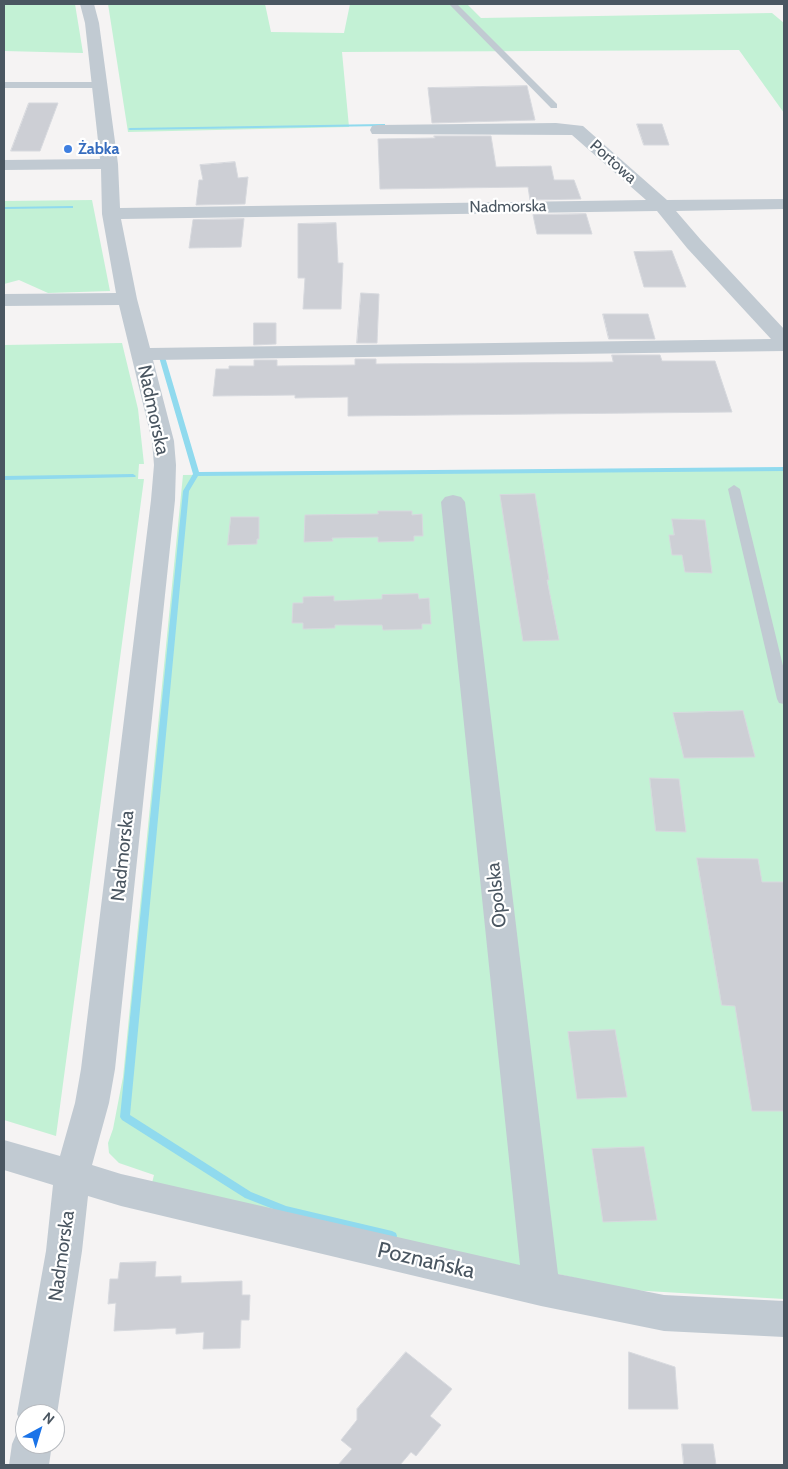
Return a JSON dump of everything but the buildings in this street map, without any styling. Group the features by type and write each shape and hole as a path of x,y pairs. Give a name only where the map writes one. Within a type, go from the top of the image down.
{"street":[{"name":"Nadmorska","path":"39,1404 64,1251 72,1175 92,1104 98,1069 163,500 165,465 162,441 127,299 111,214 109,164 100,85 92,23 87,4"},
{"name":"Portowa","path":"378,130 556,128 577,130 662,205 694,244 784,341"},
{"path":"4,165 109,164"},
{"name":"Nadmorska","path":"111,214 784,204"},
{"path":"4,300 127,299"},
{"path":"141,354 784,345"},
{"name":"Opolska","path":"453,502 542,1288"},
{"name":"Poznańska","path":"4,1155 121,1190 542,1288 664,1313 784,1319"}],"lane":[{"path":"453,4 554,106"},
{"path":"4,85 100,85"},
{"path":"734,489 784,699"}],"green space":[{"path":"4,4 75,4 83,53 4,51"},
{"path":"108,4 265,4 271,32 344,33 350,4 467,4 481,18 772,13 784,23 784,113 739,50 342,52 349,127 128,132"},
{"path":"92,200 110,291 48,293 19,280 4,284 4,201"},
{"path":"122,343 138,409 144,464 139,464 138,479 144,479 56,1136 4,1120 4,345"},
{"path":"784,469 784,1299 629,1290 152,1183 154,1175 119,1163 109,1153 108,1143 113,1129 123,1077 183,475"}],"waterway":[{"path":"130,129 383,125"},
{"path":"4,208 71,207"},
{"path":"162,357 196,474"},
{"path":"196,474 784,469"},
{"path":"196,474 186,491 125,1117 248,1195 286,1210 392,1236"},
{"path":"4,478 133,476"}],"place":[{"name":"Żabka","path":"68,149"}]}
